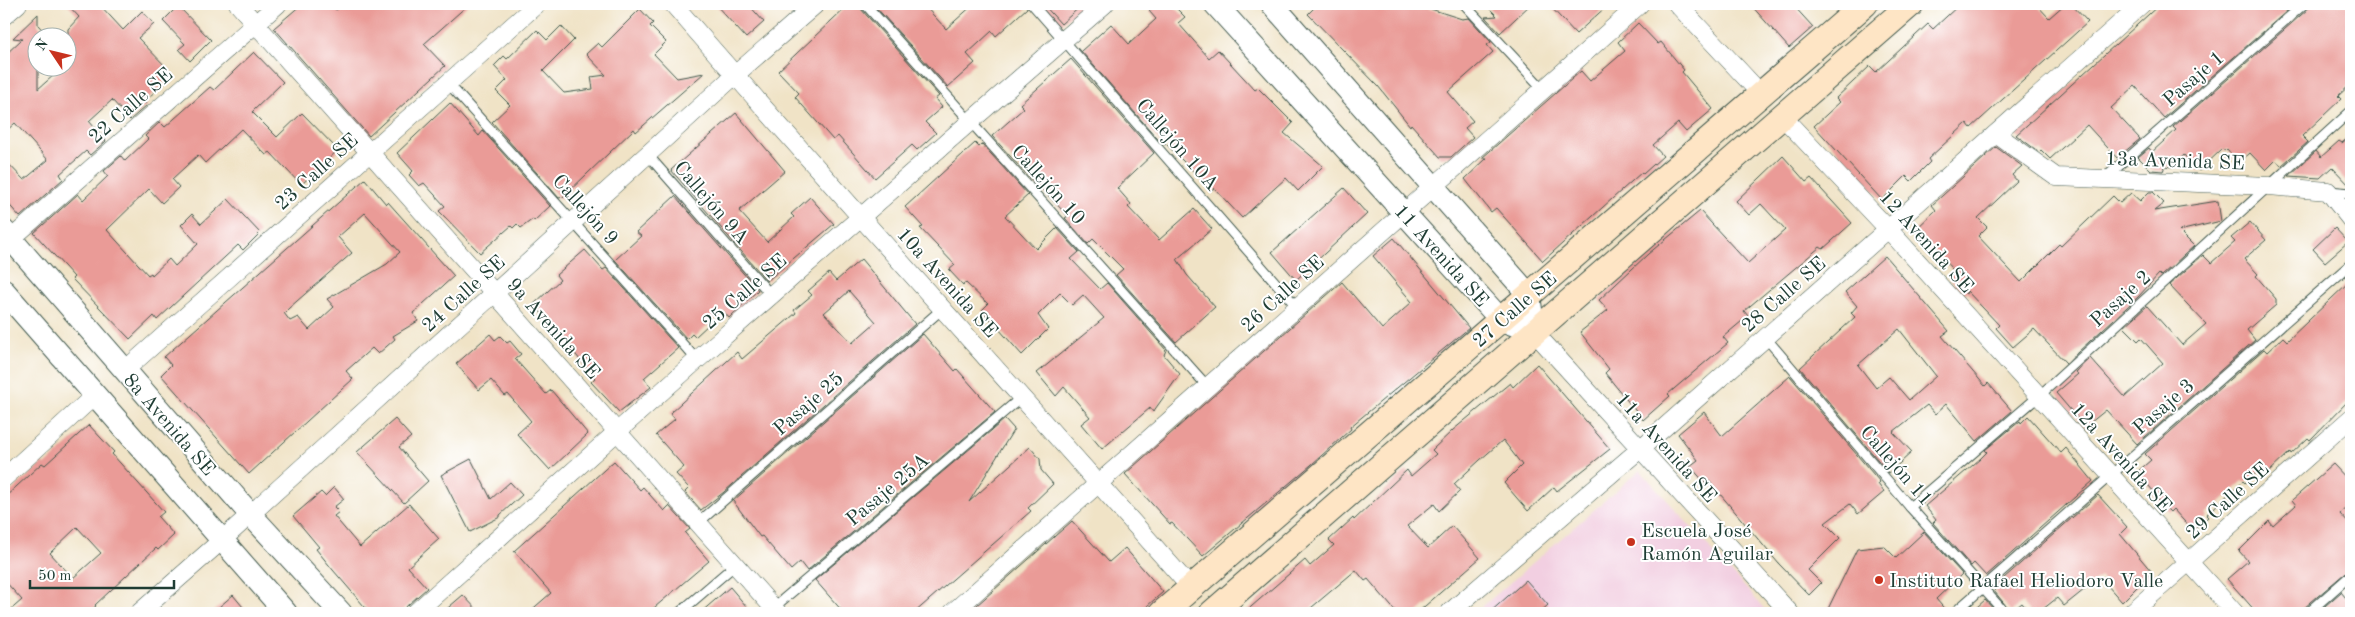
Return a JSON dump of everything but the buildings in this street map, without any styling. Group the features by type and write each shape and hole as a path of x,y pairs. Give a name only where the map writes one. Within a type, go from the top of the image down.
{"main road":[{"name":"27 Calle SE","path":"1162,613 1865,4"},
{"name":"27 Calle SE","path":"1213,613 1911,4"}],"street":[{"path":"4,16 18,4"},
{"name":"9a Avenida SE","path":"238,4 776,611"},
{"name":"22 Calle SE","path":"7,235 278,4"},
{"name":"23 Calle SE","path":"124,371 537,4"},
{"name":"10a Avenida SE","path":"673,4 942,309 1023,396 1191,588"},
{"name":"24 Calle SE","path":"138,613 221,541 735,74 816,4"},
{"name":"25 Calle SE","path":"415,613 697,360 969,120 1105,4"},
{"name":"11 Avenida SE","path":"1215,4 1501,320 1534,332"},
{"name":"11 Avenida SE","path":"1272,4 1529,295"},
{"name":"26 Calle SE","path":"952,613 1100,484 1640,4"},
{"path":"1677,4 1761,94"},
{"name":"28 Calle SE","path":"1449,613 1640,449 2142,4"},
{"name":"12 Avenida SE","path":"1782,116 1889,230 2039,396"},
{"name":"13a Avenida SE","path":"1996,134 2056,177 2269,186 2328,191"},
{"path":"2328,191 2351,220"},
{"name":"8a Avenida SE","path":"7,235 250,514 341,613"},
{"name":"8a Avenida SE","path":"4,291 286,613"},
{"path":"1529,295 1534,332"},
{"name":"11a Avenida SE","path":"1534,332 1790,613"},
{"path":"4,478 94,396"},
{"name":"12a Avenida SE","path":"2039,396 2235,613"},
{"name":"29 Calle SE","path":"2131,613 2351,418"}],"lane":[{"name":"Callejón 10","path":"864,4 1208,387"},
{"name":"Callejón 10A","path":"1032,4 1297,307"},
{"path":"1464,4 1543,89"},
{"name":"Pasaje 1","path":"2105,179 2304,4"},
{"name":"Callejón 9","path":"448,83 697,360"},
{"name":"Pasaje 2","path":"1910,507 2039,396 2351,111"},
{"name":"Callejón 9A","path":"647,154 771,295"},
{"path":"2328,191 2351,193"},
{"name":"Pasaje 3","path":"1954,613 2351,264"},
{"name":"Pasaje 25","path":"698,523 942,309"},
{"name":"Callejón 11","path":"1766,338 1910,507 2005,613"},
{"name":"Pasaje 25A","path":"776,611 1023,396"},
{"path":"679,613 735,565"},
{"path":"2308,613 2351,574"}],"shaded area":[{"name":"Escuela José Ramón Aguilar","path":"1640,470 1768,613 1475,613"}],"place":[{"name":"Escuela José Ramón Aguilar","path":"1631,542"},
{"name":"Instituto Rafael Heliodoro Valle","path":"1879,580"}]}
